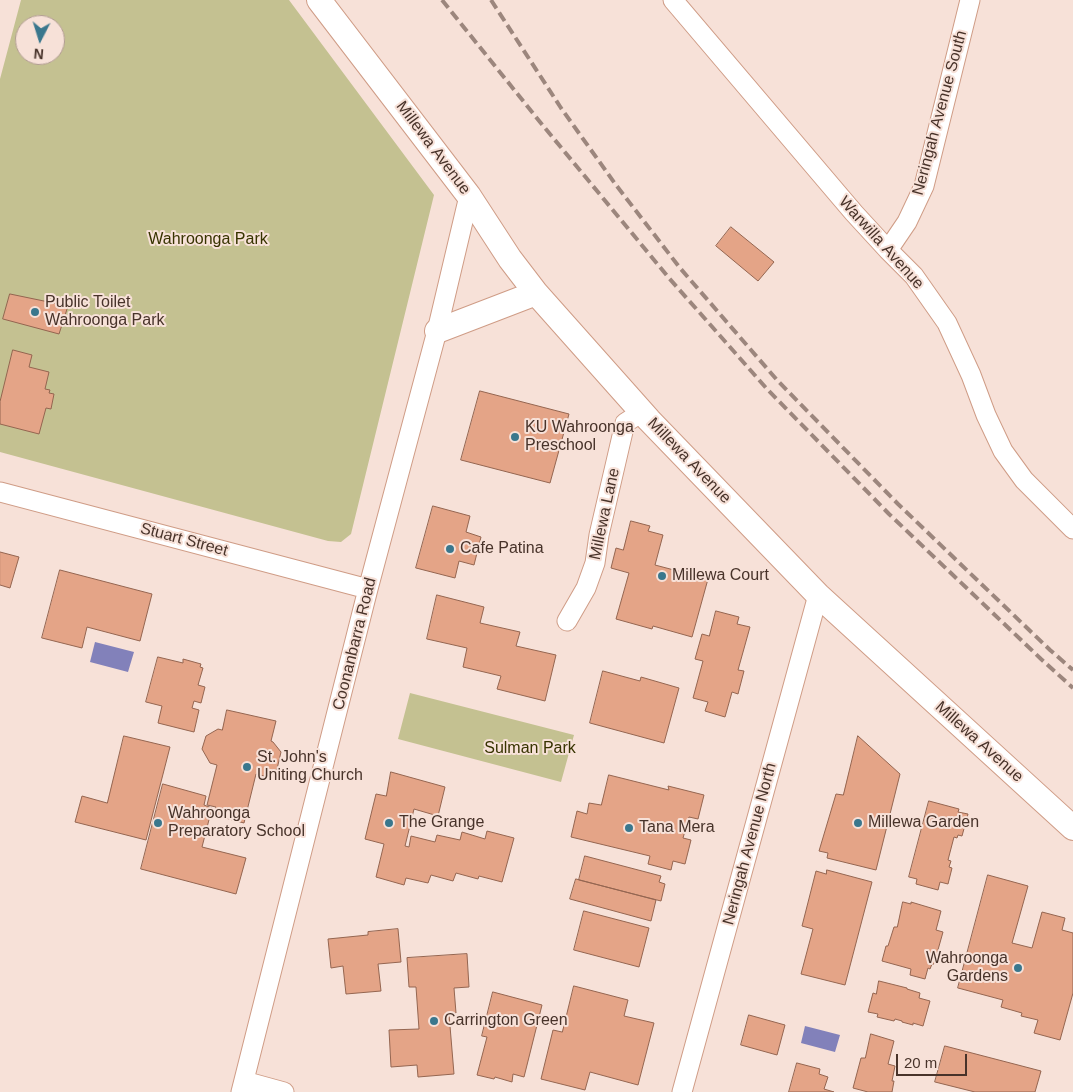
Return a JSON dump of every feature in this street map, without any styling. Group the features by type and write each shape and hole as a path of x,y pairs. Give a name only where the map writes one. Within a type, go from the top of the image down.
{"street":[{"name":"Millewa Avenue","path":"319,0 469,196 510,259 536,293 642,412 818,595 1073,828"},
{"name":"Warwilla Avenue","path":"673,0 854,213 914,276 947,323 1003,451 1024,480 1073,529"},
{"name":"Neringah Avenue South","path":"888,250 907,222 924,186 970,0"},
{"name":"Coonanbarra Road","path":"242,1087 368,589 437,331 469,196"},
{"path":"437,331 536,293"},
{"name":"Millewa Lane","path":"567,621 586,588 595,563 599,535 625,423 642,412"},
{"name":"Stuart Street","path":"0,492 368,589"},
{"name":"Neringah Avenue North","path":"682,1092 818,595"},
{"path":"242,1087 284,1092"}],"green space":[{"name":"Wahroonga Park","path":"21,0 289,0 434,195 351,534 341,542 328,541 0,452 0,79 15,23 15,65 65,65 65,15 17,15"},
{"name":"Sulman Park","path":"410,693 574,735 561,782 398,739"}],"water":[{"path":"95,642 134,652 128,672 90,662"},
{"path":"805,1026 840,1035 835,1052 801,1043"}],"building":[{"path":"731,227 774,262 758,281 716,246"},
{"name":"Public Toilet Wahroonga Park","path":"10,294 68,306 59,334 3,319"},
{"path":"13,350 32,355 29,367 49,372 45,389 50,390 49,393 54,394 51,409 46,408 39,434 0,424 0,402"},
{"name":"KU Wahroonga Preschool","path":"480,391 569,414 550,483 461,460"},
{"name":"Cafe Patina","path":"433,506 470,516 466,532 481,537 474,565 459,561 455,578 416,568"},
{"name":"Millewa Court","path":"631,521 650,526 648,531 663,535 655,565 708,579 692,637 653,626 652,629 616,619 629,573 611,568 616,548 623,550"},
{"path":"0,552 19,557 10,588 0,585"},
{"path":"60,570 152,594 140,641 87,627 82,648 42,638"},
{"path":"437,595 484,607 480,623 520,632 516,646 556,655 545,701 497,689 501,676 463,667 467,648 427,639"},
{"name":"Millewa Court","path":"716,611 739,617 737,624 750,627 738,670 744,671 738,694 732,692 725,717 705,711 708,702 693,698 703,661 695,659 702,634 709,636"},
{"path":"158,657 183,663 183,659 201,664 200,667 203,668 198,685 205,687 201,703 194,701 192,708 199,710 194,732 158,723 162,706 146,702"},
{"path":"603,671 640,681 641,677 679,688 664,743 590,723"},
{"name":"St. John's Uniting Church","path":"227,710 276,721 271,741 281,752 277,769 264,776 256,774 244,823 214,815 216,807 207,805 217,765 210,763 202,749 206,736 218,729 222,730"},
{"path":"124,736 170,747 146,840 75,822 82,796 107,803"},
{"name":"Millewa Garden","path":"858,736 900,774 876,870 827,858 828,853 819,851 836,794 843,795"},
{"name":"The Grange","path":"391,772 445,787 438,816 414,809 405,846 409,847 411,836 435,842 437,835 460,840 462,832 485,839 487,831 514,838 502,882 479,876 478,879 456,873 453,881 431,875 428,883 406,878 404,885 376,877 384,844 365,839 376,794 386,796"},
{"name":"Tana Mera","path":"609,775 669,790 668,786 704,795 698,819 689,817 683,838 691,840 685,864 673,861 671,870 648,864 650,856 571,837 577,811 587,814 589,803 601,805"},
{"path":"163,784 206,796 204,805 212,808 202,847 246,858 236,894 141,869"},
{"path":"929,801 959,809 958,812 968,814 962,836 954,837 948,860 951,861 949,867 952,868 948,884 940,882 938,890 916,884 917,879 909,877"},
{"path":"585,856 661,876 659,882 665,884 661,901 579,880"},
{"name":"Millewa Garden","path":"827,870 872,882 845,985 801,974 813,929 802,926 816,871 826,874"},
{"name":"Wahroonga Gardens","path":"988,875 1028,886 1012,943 1032,948 1042,912 1065,918 1062,930 1073,933 1073,993 1060,1040 1034,1033 1038,1020 1021,1016 1022,1013 1001,1007 1003,1000 958,988"},
{"path":"576,879 656,900 651,921 570,899"},
{"path":"903,902 911,904 911,902 941,911 936,930 943,932 934,964 932,964 930,969 928,968 925,979 910,975 911,969 882,961 894,927 897,927"},
{"path":"584,911 649,928 639,967 574,950"},
{"path":"398,929 401,962 378,964 381,991 346,994 343,966 331,968 328,939 368,935 368,932"},
{"name":"Carrington Green","path":"467,954 469,987 454,988 456,1013 449,1014 454,1074 418,1077 417,1065 391,1067 389,1030 419,1029 416,987 409,987 407,958"},
{"path":"879,981 920,993 919,998 930,1001 923,1026 877,1017 878,1014 868,1012 873,993 876,994"},
{"path":"574,986 628,1000 624,1016 654,1023 638,1085 590,1072 585,1090 541,1079 553,1030 562,1032"},
{"path":"493,992 542,1005 524,1077 513,1074 512,1082 495,1077 494,1079 477,1075 487,1037 482,1036"},
{"path":"749,1015 785,1025 777,1055 741,1045"},
{"path":"871,1034 894,1041 888,1064 895,1066 892,1092 868,1092 853,1088 861,1058 865,1058"},
{"path":"945,1046 1041,1071 1035,1092 975,1092 935,1082"},
{"path":"797,1063 820,1069 819,1074 828,1077 824,1089 834,1092 789,1092"}],"railway":[{"path":"442,0 669,278 767,389 889,514 1073,688"},
{"path":"491,0 561,108 616,185 680,268 777,380 898,504 1073,670"}],"place":[{"name":"Public Toilet Wahroonga Park","path":"35,312"},
{"name":"KU Wahroonga Preschool","path":"515,437"},
{"name":"Cafe Patina","path":"450,549"},
{"name":"Millewa Court","path":"662,576"},
{"name":"St. John's Uniting Church","path":"247,767"},
{"name":"Wahroonga Preparatory School","path":"158,823"},
{"name":"The Grange","path":"389,823"},
{"name":"Millewa Garden","path":"858,823"},
{"name":"Tana Mera","path":"629,828"},
{"name":"Wahroonga Gardens","path":"1018,968"},
{"name":"Carrington Green","path":"434,1021"}]}
